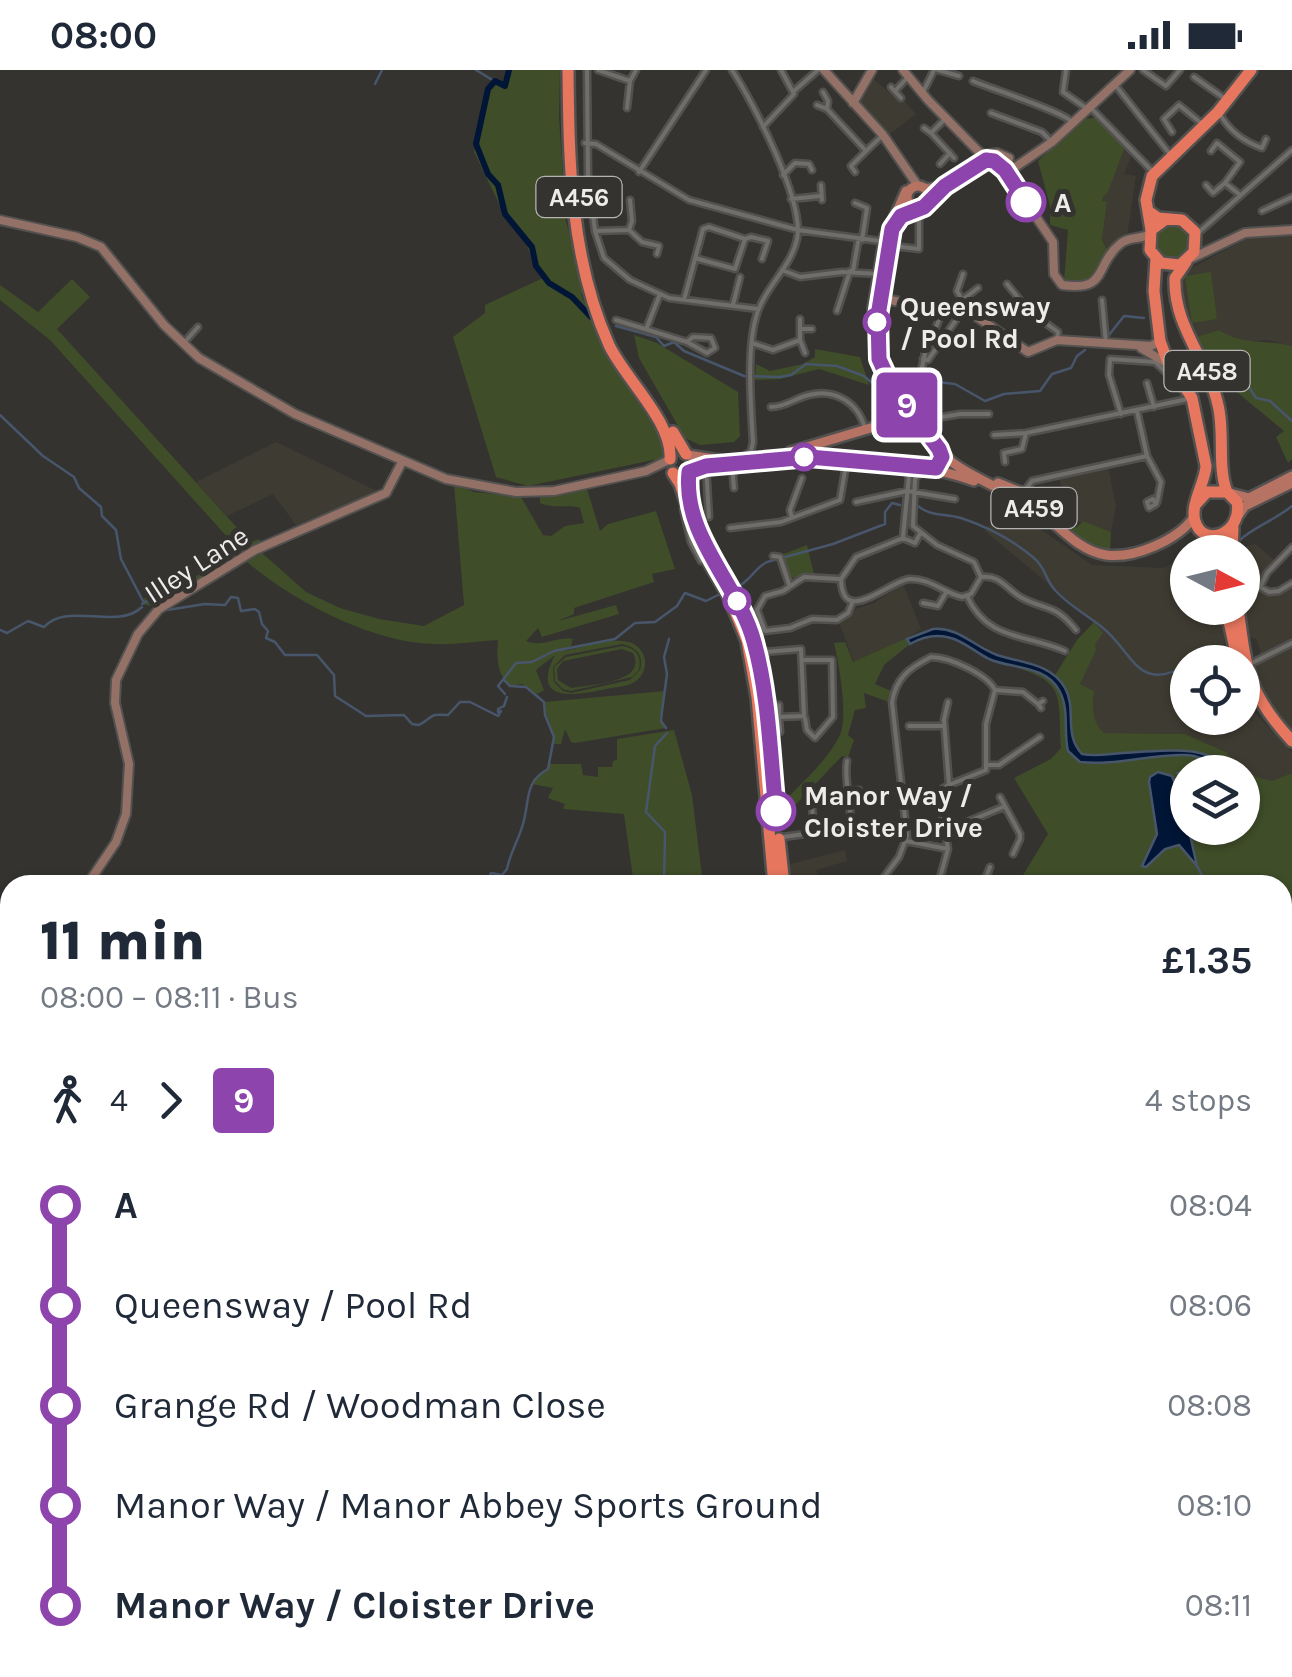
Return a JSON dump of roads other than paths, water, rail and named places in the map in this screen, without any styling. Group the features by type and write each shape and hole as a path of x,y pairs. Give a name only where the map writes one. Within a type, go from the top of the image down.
{"highway":[{"name":"A456","path":"572,70 579,200 601,301 626,362 692,461 688,492 697,526 754,639 783,875"},
{"name":"A456","path":"572,70 568,167 588,280 609,344 668,436 672,473 683,502 747,641 758,712 773,875"},
{"path":"1154,173 1218,112 1251,70"},
{"name":"A458","path":"1154,173 1146,196 1160,341 1189,399 1206,470 1195,510"},
{"path":"1148,210 1166,219 1179,218 1196,231"},
{"path":"1150,232 1166,219"},
{"name":"A458","path":"1196,231 1194,252 1176,276 1175,296 1184,328 1219,406 1229,492 1237,502 1234,535"},
{"path":"1153,255 1173,266 1187,261"},
{"path":"687,454 676,453 672,473 683,476 690,471"},
{"path":"1229,492 1207,492 1195,510 1209,534 1235,522"},
{"path":"1260,703 1292,744"}],"main road":[{"path":"880,273 896,220 920,210 930,198 914,189"},
{"path":"914,189 908,202 920,210"},
{"path":"886,423 894,415 895,402 880,375 872,348 877,298 884,240 914,189"},
{"path":"877,298 879,359 890,383 939,449 941,463 929,468"},
{"path":"687,454 737,461 798,451 886,423 918,420"},
{"path":"836,438 832,451 845,459"},
{"name":"A459","path":"939,449 951,462 1032,507 1084,546 1107,555 1134,556"},
{"name":"A459","path":"690,471 737,461 792,457 929,468 977,482 1031,511 1084,552 1112,560 1134,556"},
{"path":"976,477 1024,493"},
{"path":"1229,492 1249,498 1292,480"},
{"path":"1235,522 1245,506 1292,480"},
{"path":"1134,556 1181,532 1195,510"},
{"path":"1134,556 1185,535 1209,534"}],"street":[{"path":"587,70 586,143 595,231 602,254 612,266 660,294 758,309"},
{"path":"598,70 630,81"},
{"path":"627,108 630,81 636,70"},
{"path":"639,172 706,70"},
{"path":"732,70 784,175 798,230 794,248 758,309 750,381 753,442 749,454 737,461 732,484"},
{"path":"781,70 794,90"},
{"path":"763,126 791,100 794,90 821,70 882,135 908,172 914,189 945,186"},
{"path":"853,103 872,70"},
{"path":"922,94 936,70 957,74"},
{"path":"1066,70 1063,92 1088,108 1154,173"},
{"path":"1143,70 1166,86 1180,70"},
{"path":"1014,168 1052,142 1116,86 1126,71"},
{"path":"901,98 892,90 905,74 982,155"},
{"path":"980,76 975,82 1017,100 1063,113 1072,122"},
{"path":"1194,76 1228,101"},
{"path":"1116,86 1172,156"},
{"path":"823,92 827,110"},
{"path":"817,105 827,110 866,151"},
{"path":"1172,132 1162,117 1182,105 1204,126"},
{"path":"991,112 999,120 1042,132 1052,142"},
{"path":"1218,112 1226,124 1252,144 1262,148 1266,139"},
{"path":"928,142 945,119"},
{"path":"924,128 952,155 940,164"},
{"path":"855,172 853,161 882,135"},
{"path":"1211,151 1222,138"},
{"path":"586,143 596,144 688,200 798,230 884,240"},
{"path":"1217,144 1248,167"},
{"path":"930,198 982,155 997,152 1007,158 1026,202 1053,242 1054,274 1062,285 1084,286 1102,273 1113,251 1125,240 1150,232"},
{"path":"1218,246 1205,245 1196,231 1291,155"},
{"path":"1007,158 1028,160"},
{"path":"784,175 795,162 809,164 812,170"},
{"path":"1206,186 1213,193 1240,162"},
{"path":"1226,182 1239,194"},
{"path":"791,199 821,198 821,185"},
{"path":"1262,212 1292,197"},
{"path":"837,311 867,208 855,203"},
{"path":"629,230 633,204"},
{"path":"894,246 916,251 920,210"},
{"path":"0,220 77,236 101,247 182,344 215,369 283,407 446,479 516,492 554,491 646,471 672,473"},
{"path":"684,300 704,228 745,239"},
{"path":"595,231 629,230 642,242 659,246"},
{"path":"1187,261 1245,233 1292,230"},
{"path":"658,254 662,236"},
{"path":"695,258 734,269 745,239"},
{"path":"745,239 768,241 762,259"},
{"path":"1136,239 1153,255"},
{"path":"782,270 800,277 851,271 880,273"},
{"path":"963,274 958,291 962,303 1028,352 1057,340 1135,346 1154,346 1160,341"},
{"path":"733,305 741,281"},
{"path":"1007,284 1029,311 1058,332 1057,340"},
{"path":"877,298 938,308 962,303 978,288"},
{"path":"646,328 660,294"},
{"path":"1102,300 1106,344"},
{"path":"926,406 915,401 923,359 940,320 938,308"},
{"path":"800,319 804,353"},
{"path":"616,320 687,342 707,353 715,348 709,337 693,337 687,342"},
{"path":"923,359 928,360 956,320"},
{"path":"182,344 198,328"},
{"path":"801,329 812,329"},
{"path":"936,330 946,334"},
{"path":"752,342 773,350 800,340"},
{"path":"1135,346 1171,366"},
{"path":"994,435 1026,433 1120,414 1137,410 1154,407 1189,399 1154,362 1116,357 1108,361 1107,367 1120,414"},
{"path":"1148,383 1154,407"},
{"path":"771,407 816,393 831,394 847,400 860,414 865,429"},
{"path":"1137,410 1147,456 1161,482 1157,502"},
{"path":"918,420 988,414"},
{"path":"1004,462 1004,453 1022,448 1026,433"},
{"path":"1036,500 1024,493 1032,481 1147,456"},
{"path":"730,528 792,518 840,500 845,459"},
{"name":"Illey Lane","path":"94,875 116,842 126,814 129,764 115,703 116,680 142,629 159,609 255,550 386,493 402,462"},
{"path":"901,465 909,476 904,538 892,546 856,557 841,579 842,591 853,601 868,600 894,583 910,579 967,596 981,619 995,630 1065,651"},
{"path":"706,466 708,518"},
{"path":"929,468 915,479 913,526 949,552 970,558 981,577"},
{"path":"792,518 790,510 802,478"},
{"path":"856,502 907,492 955,499"},
{"path":"683,502 689,536 701,561"},
{"path":"906,528 913,526"},
{"path":"904,538 912,543 920,534"},
{"path":"1292,547 1260,583 1268,592 1292,583"},
{"path":"778,558 789,584"},
{"path":"967,596 981,577 993,576 1022,597 1052,607 1072,628"},
{"path":"841,579 804,577 783,591 765,596 758,606 763,628 768,632 812,619 837,620 848,613 853,601"},
{"path":"923,603 938,606 946,591"},
{"path":"754,639 761,651 801,649 804,716 807,730 815,738 833,717 832,660 802,660"},
{"path":"1260,657 1292,643"},
{"path":"760,665 768,652"},
{"path":"886,875 906,841 892,702 895,686 912,669 937,657 990,682 995,690 986,724 987,765 980,774 942,789 948,849 941,875"},
{"path":"995,690 1023,692 1041,704"},
{"path":"948,702 944,726 949,785"},
{"path":"779,706 780,732"},
{"path":"945,713 953,714"},
{"path":"779,717 804,716"},
{"path":"912,723 944,726"},
{"path":"1028,732 1032,741"},
{"path":"987,765 999,764 1040,737"},
{"path":"779,838 848,828 852,815 845,791 846,761"},
{"path":"845,791 860,791"},
{"path":"1000,797 1020,834 1013,854"},
{"path":"948,830 1004,806"},
{"path":"814,812 815,834"},
{"path":"906,841 948,849"},
{"path":"986,875 990,868"}],"water":[{"path":"933,629 951,631 997,655 1052,673 1068,696 1073,738 1082,754 1183,750 1207,755 1080,762 1068,751 1059,690 1045,676 989,659 964,643 942,636 910,644 907,639"},
{"path":"1158,772 1170,775 1170,845 1179,845 1165,849 1146,867 1142,866 1157,834 1150,777"},
{"path":"1179,845 1192,845 1197,866"}],"waterway":[{"path":"375,84 382,70"},
{"path":"476,70 494,81"},
{"path":"509,70 505,86 495,81 488,89 476,144 488,174 498,185 505,214 532,247 536,266 549,283 572,297 591,317"},
{"path":"1109,335 1124,316 1144,318"},
{"path":"616,326 656,337 664,346 674,342 684,351 744,376 791,375 806,364 837,366 864,376 885,394"},
{"path":"904,393 911,390 913,379 955,384 985,401 1004,394 1040,391 1052,374 1071,368 1085,350"},
{"path":"1224,362 1240,373 1256,398 1270,401 1292,421"},
{"path":"0,415 43,456 74,477 79,488 101,507 102,516 116,530 121,559 143,601"},
{"path":"736,588 767,562 833,544 885,524 885,512 892,503 900,505"},
{"path":"918,506 981,526 1026,551 1059,595 1103,628 1138,667 1158,675 1170,672"},
{"path":"1247,535 1292,506"},
{"path":"505,694 498,686 516,663 615,639 635,623 655,622 677,606 685,593 706,601 718,595"},
{"path":"167,610 225,605 231,597 238,598 241,611 259,612 268,631 266,638 275,642 285,655 317,655 334,675 335,696 366,716 404,715 412,724 419,725 435,715 448,715 460,702 470,702 498,716 507,697"},
{"path":"142,604 147,601 156,606"},
{"path":"0,630 7,633 28,621 44,627 66,616 120,617 142,607"},
{"path":"666,728 661,721 667,674 664,657 669,639"},
{"path":"502,875 523,824 531,786 548,769 554,737 544,702 526,687 510,686 504,680"},
{"path":"664,875 665,832 646,812 655,746 667,733"},
{"path":"1197,866 1202,875"},
{"path":"490,875 502,875"},
{"path":"1292,1002 1292,1009"},
{"path":"1292,1051 1292,1056"}],"place":[{"name":"A","path":"1026,202"},
{"name":"Queensway / Pool Rd","path":"877,322"},
{"name":"Manor Way / Cloister Drive","path":"776,811"}]}
